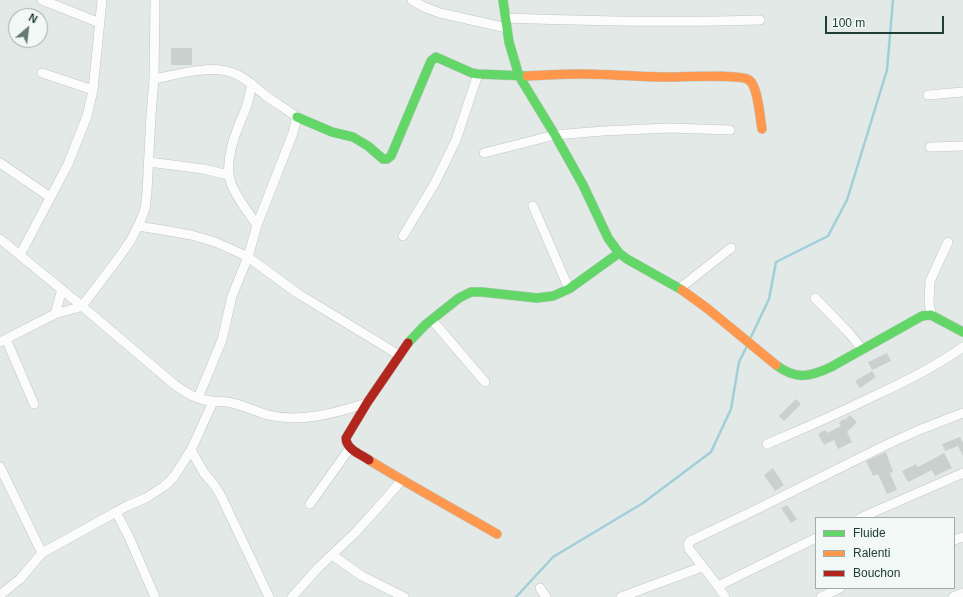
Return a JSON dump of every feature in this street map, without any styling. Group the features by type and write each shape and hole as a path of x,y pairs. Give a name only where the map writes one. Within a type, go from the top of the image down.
{"street":[{"path":"42,0 100,23"},
{"path":"20,255 68,164 87,116 93,90 102,0"},
{"path":"34,404 3,341 55,314 82,306 131,240 145,209 148,192 154,79 155,0"},
{"path":"412,0 424,7 440,13 507,28"},
{"path":"503,0 513,58 519,76 555,135 583,185 608,238 619,253 680,288 779,367 790,374 802,377 818,374 831,368 922,316 936,316 963,332"},
{"path":"506,18 615,22 760,20"},
{"path":"154,79 211,69 231,72 252,84 297,117 332,132 353,137 368,146 383,159 387,159 391,156 433,59 436,57 472,73 478,74 519,76 578,74 743,78 749,80 756,92 762,129"},
{"path":"42,73 93,90"},
{"path":"403,236 435,183 456,140 478,74"},
{"path":"252,84 247,106 238,126 232,146 229,175 231,185 257,225"},
{"path":"928,95 963,92"},
{"path":"198,398 222,340 232,296 248,257 257,225 293,133 297,117"},
{"path":"484,153 555,135 661,128 730,130"},
{"path":"930,147 963,146"},
{"path":"149,162 203,169 229,175"},
{"path":"0,164 50,197"},
{"path":"533,206 568,288"},
{"path":"138,226 191,235 221,245 248,257 297,293 399,355"},
{"path":"0,239 62,289 175,385 192,396 212,402 226,401 268,415 285,417 316,416 338,412 367,403"},
{"path":"931,315 929,301 930,281 948,242"},
{"path":"680,288 731,248"},
{"path":"497,534 402,480 350,448 346,443 346,438 367,403 410,340 459,298 471,292 537,298 553,296 568,288 619,253"},
{"path":"55,314 62,289"},
{"path":"815,298 849,333 862,349"},
{"path":"432,320 485,382"},
{"path":"767,444 835,415 905,382 945,360 963,347"},
{"path":"0,595 20,578 42,553 127,506 146,498 169,482 191,450 212,402"},
{"path":"725,597 689,549 688,544 690,541 886,445 963,413"},
{"path":"310,504 350,448"},
{"path":"191,450 204,473 221,496 269,597"},
{"path":"0,467 42,553"},
{"path":"862,517 963,473"},
{"path":"292,597 355,533 402,480"},
{"path":"116,512 129,537 155,597"},
{"path":"718,586 815,538"},
{"path":"332,555 362,576 404,597"},
{"path":"621,597 702,567"},
{"path":"540,588 546,597"},
{"path":"821,597 838,589"},
{"path":"953,597 963,593"}],"building":[{"path":"171,48 192,48 192,65 171,65"},
{"path":"887,353 891,361 872,370 868,362"},
{"path":"872,371 876,377 860,388 855,381"},
{"path":"796,399 801,404 784,421 779,416"},
{"path":"850,415 857,422 847,432 852,442 838,449 834,440 824,445 818,434 825,430 827,433 841,426 839,423"},
{"path":"960,437 963,443 963,456 958,446 945,451 942,444"},
{"path":"886,452 893,472 890,473 897,490 887,494 878,474 873,476 866,461"},
{"path":"944,453 952,468 935,476 932,470 908,482 902,471 916,464 918,467"},
{"path":"773,468 784,485 775,491 764,475"},
{"path":"787,505 797,519 791,523 781,508"}],"waterway":[{"path":"750,339 769,299 776,262 828,236 847,200 887,70 893,0"},
{"path":"516,597 553,557 643,503 711,452 731,409 739,362 747,346"}],"traffic: fast":[{"path":"503,0 509,42 519,76 583,185 608,238 619,253 627,259 682,290"},
{"path":"297,117 332,132 353,137 368,146 383,159 387,159 391,156 431,61 436,57 472,73 527,76"},
{"path":"408,343 425,325 459,298 471,292 537,298 553,296 569,289 619,253"},
{"path":"776,365 783,370 797,375 810,375 816,373 831,367 922,316 931,315 963,332"}],"traffic: slow":[{"path":"527,76 602,74 659,77 724,76 744,78 749,80 755,89 762,129"},
{"path":"682,290 708,309 776,365"},
{"path":"369,460 497,534"}],"traffic: jam":[{"path":"369,460 351,448 348,445 346,438 367,403 408,343"}]}
